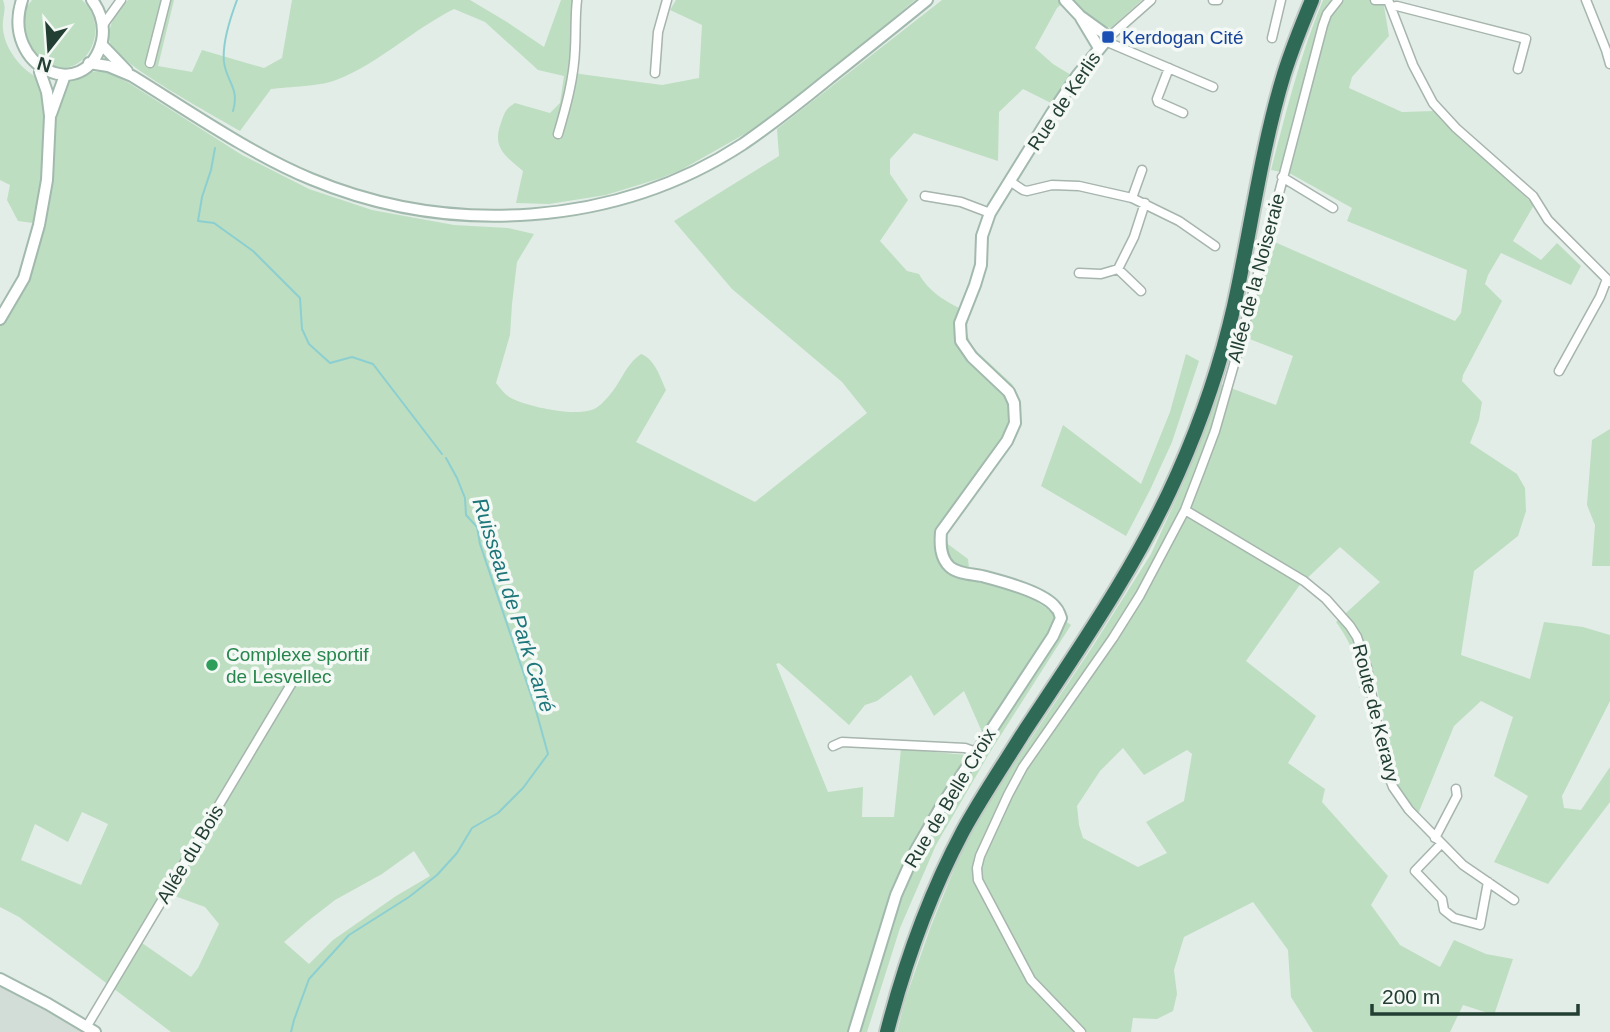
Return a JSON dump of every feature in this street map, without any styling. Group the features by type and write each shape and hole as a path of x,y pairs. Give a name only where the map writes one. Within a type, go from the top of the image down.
{"highway":[{"path":"877,1032 901,950 939,857 973,794 1110,583 1143,525 1178,451 1221,321 1267,100 1283,49 1303,0"},
{"path":"887,1032 924,915 963,830 1123,580 1156,521 1184,460 1204,409 1227,333 1280,87 1312,0"}],"street":[{"path":"16,3 12,29 13,43 19,55 40,72 65,75 78,71 89,63 101,44 103,25 98,8 92,0"},
{"path":"103,25 121,0"},
{"path":"150,64 166,0"},
{"path":"558,134 572,75 578,0"},
{"path":"656,73 658,32 667,0"},
{"path":"89,63 107,66 132,76 275,162 341,191 420,210 498,216 583,208 616,200 650,189 707,164 777,120 927,0"},
{"path":"1065,0 1104,42 1213,87"},
{"name":"Rue de Kerlis","path":"990,213 1077,76 1104,42 1151,0"},
{"path":"1272,38 1281,0"},
{"name":"Allée de la Noiseraie","path":"1081,1032 1041,992 1025,970 978,880 977,868 1002,807 1023,767 1113,638 1140,595 1185,510 1218,418 1237,354 1323,25 1327,14 1338,0"},
{"path":"1375,0 1526,39 1518,69"},
{"path":"1586,0 1608,50 1610,64"},
{"path":"1388,2 1413,65 1433,103 1533,196 1548,220 1609,280 1559,371"},
{"path":"101,44 132,76"},
{"path":"1169,68 1157,99 1158,102 1184,113"},
{"path":"0,319 24,278 39,225 47,180 50,116 47,92 40,72"},
{"path":"50,116 65,75"},
{"path":"1132,198 1142,170"},
{"path":"1282,177 1333,208"},
{"path":"1011,182 1027,191 1052,185 1079,186 1132,198 1178,221 1215,246"},
{"path":"925,196 961,202 990,213"},
{"path":"1079,273 1101,274 1118,268 1134,237 1145,203"},
{"name":"Rue de Belle Croix","path":"854,1032 896,895 911,862 942,805 1053,636 1061,618 1057,608 1032,592 951,567 943,558 940,545 941,532 1007,440 1014,423 1014,404 1009,392 965,349 960,333 960,323 981,265 982,236 990,213"},
{"path":"1118,268 1141,291"},
{"name":"Route de Keravy","path":"1185,510 1304,581 1326,599 1350,626 1357,637 1367,668 1384,763 1392,787 1409,810 1463,865 1514,900"},
{"name":"Allée du Bois","path":"91,1029 293,681"},
{"path":"833,746 842,742 965,748 976,752"},
{"path":"1456,789 1457,796 1438,841 1415,871 1442,899 1444,910 1454,918 1480,925 1488,882"},
{"path":"0,979 91,1029"}],"shaded area":[{"path":"0,986 60,1016 86,1032 0,1032"}],"green space":[{"path":"0,0 3,0 4,5 3,29 8,46 19,63 39,81 44,95 46,131 33,223 18,221 7,200 10,185 0,180"},
{"path":"32,0 82,0 91,11 95,23 95,35 85,57 64,68 50,67 26,52 23,12"},
{"path":"128,0 174,0 158,66 192,72 202,50 264,68 282,58 292,0 470,0 544,47 561,0 573,0 570,70 580,74 662,85 699,78 702,25 670,10 676,0 915,0 810,90 750,131 681,170 606,195 549,204 516,203 523,171 501,150 498,137 504,114 515,103 550,113 560,103 564,76 538,70 485,22 454,9 367,65 336,80 271,89 240,131 148,77 117,52 110,43 109,32 117,14"},
{"path":"942,0 1066,0 1057,8 1035,48 1071,75 1051,103 1023,89 999,112 998,161 914,133 890,159 890,174 908,200 880,241 907,271 919,274 935,293 970,313 966,330 971,346 1013,385 1020,410 1017,428 947,530 945,542 968,559 970,577 1006,587 1033,599 1071,625 990,752 936,845 900,928 867,1032 171,1032 19,917 0,907 0,323 9,310 48,196 56,118 67,82 87,72 106,71 242,155 309,189 372,210 454,225 508,228 534,234 517,262 510,335 496,383 511,398 529,405 566,412 588,411 598,407 608,397 631,363 641,354 646,356 666,390 636,442 755,502 867,413 842,382 732,289 674,221 779,156 777,129","holes":["779,663 849,725 865,705 877,701 911,675 934,716 964,691 982,732 967,755 901,749 894,817 862,817 863,787 828,792 776,664","82,812 108,824 81,885 21,860 35,824 68,842","414,851 430,876 333,940 309,964 284,942 335,900 382,874","172,895 205,907 219,924 191,977 142,943"]},
{"path":"1070,0 1142,0 1111,28 1097,24"},
{"path":"1323,0 1383,0 1389,36 1352,77 1349,88 1402,112 1435,111 1534,205 1513,241 1541,260 1557,243 1581,266 1571,285 1501,253 1485,284 1502,301 1463,375 1462,381 1482,402 1479,420 1470,443 1517,474 1525,488 1526,511 1518,536 1474,571 1461,655 1530,679 1544,622 1583,627 1610,635 1610,701 1562,796 1564,808 1581,810 1610,767 1610,802 1548,884 1494,862 1528,796 1494,776 1513,717 1481,701 1454,726 1418,814 1397,786 1376,681 1359,688 1353,654 1336,622 1380,582 1340,547 1299,586 1246,661 1316,716 1288,763 1325,789 1322,802 1388,876 1371,905 1400,945 1440,967 1454,940 1486,954 1513,959 1494,1015 1463,1005 1450,1032 1313,1032 1291,997 1288,950 1253,902 1184,937 1174,970 1177,994 1173,1011 1157,1019 1133,1018 1131,1032 897,1032 905,1000 931,926 961,852 1008,773 1151,554 1184,482 1220,384 1276,405 1293,356 1247,338 1270,240 1455,321 1461,313 1467,270 1347,221 1352,208 1291,174 1271,170 1294,84","holes":["1123,748 1144,775 1187,750 1192,754 1184,801 1146,822 1167,853 1138,867 1083,838 1077,806 1100,771"]},
{"path":"1186,354 1199,361 1172,442 1126,536 1041,486 1063,425 1141,484 1170,412"},
{"path":"1610,429 1610,566 1592,566 1595,525 1587,505 1592,440"}],"waterway":[{"path":"233,111 235,96 225,69 224,47 237,0"},
{"name":"Ruisseau de Park Carré","path":"215,148 198,221 214,223 253,251 300,298 302,329 309,344 330,363 352,357 373,364 442,454"},
{"name":"Ruisseau de Park Carré","path":"291,1032 309,979 349,935 409,897 437,875 457,853 472,828 498,813 523,788 548,754 535,707 480,544 477,527 466,515 465,498 446,458"}],"place":[{"name":"Kerdogan Cité","path":"1108,37"},
{"name":"Complexe sportif de Lesvellec","path":"212,665"}]}
